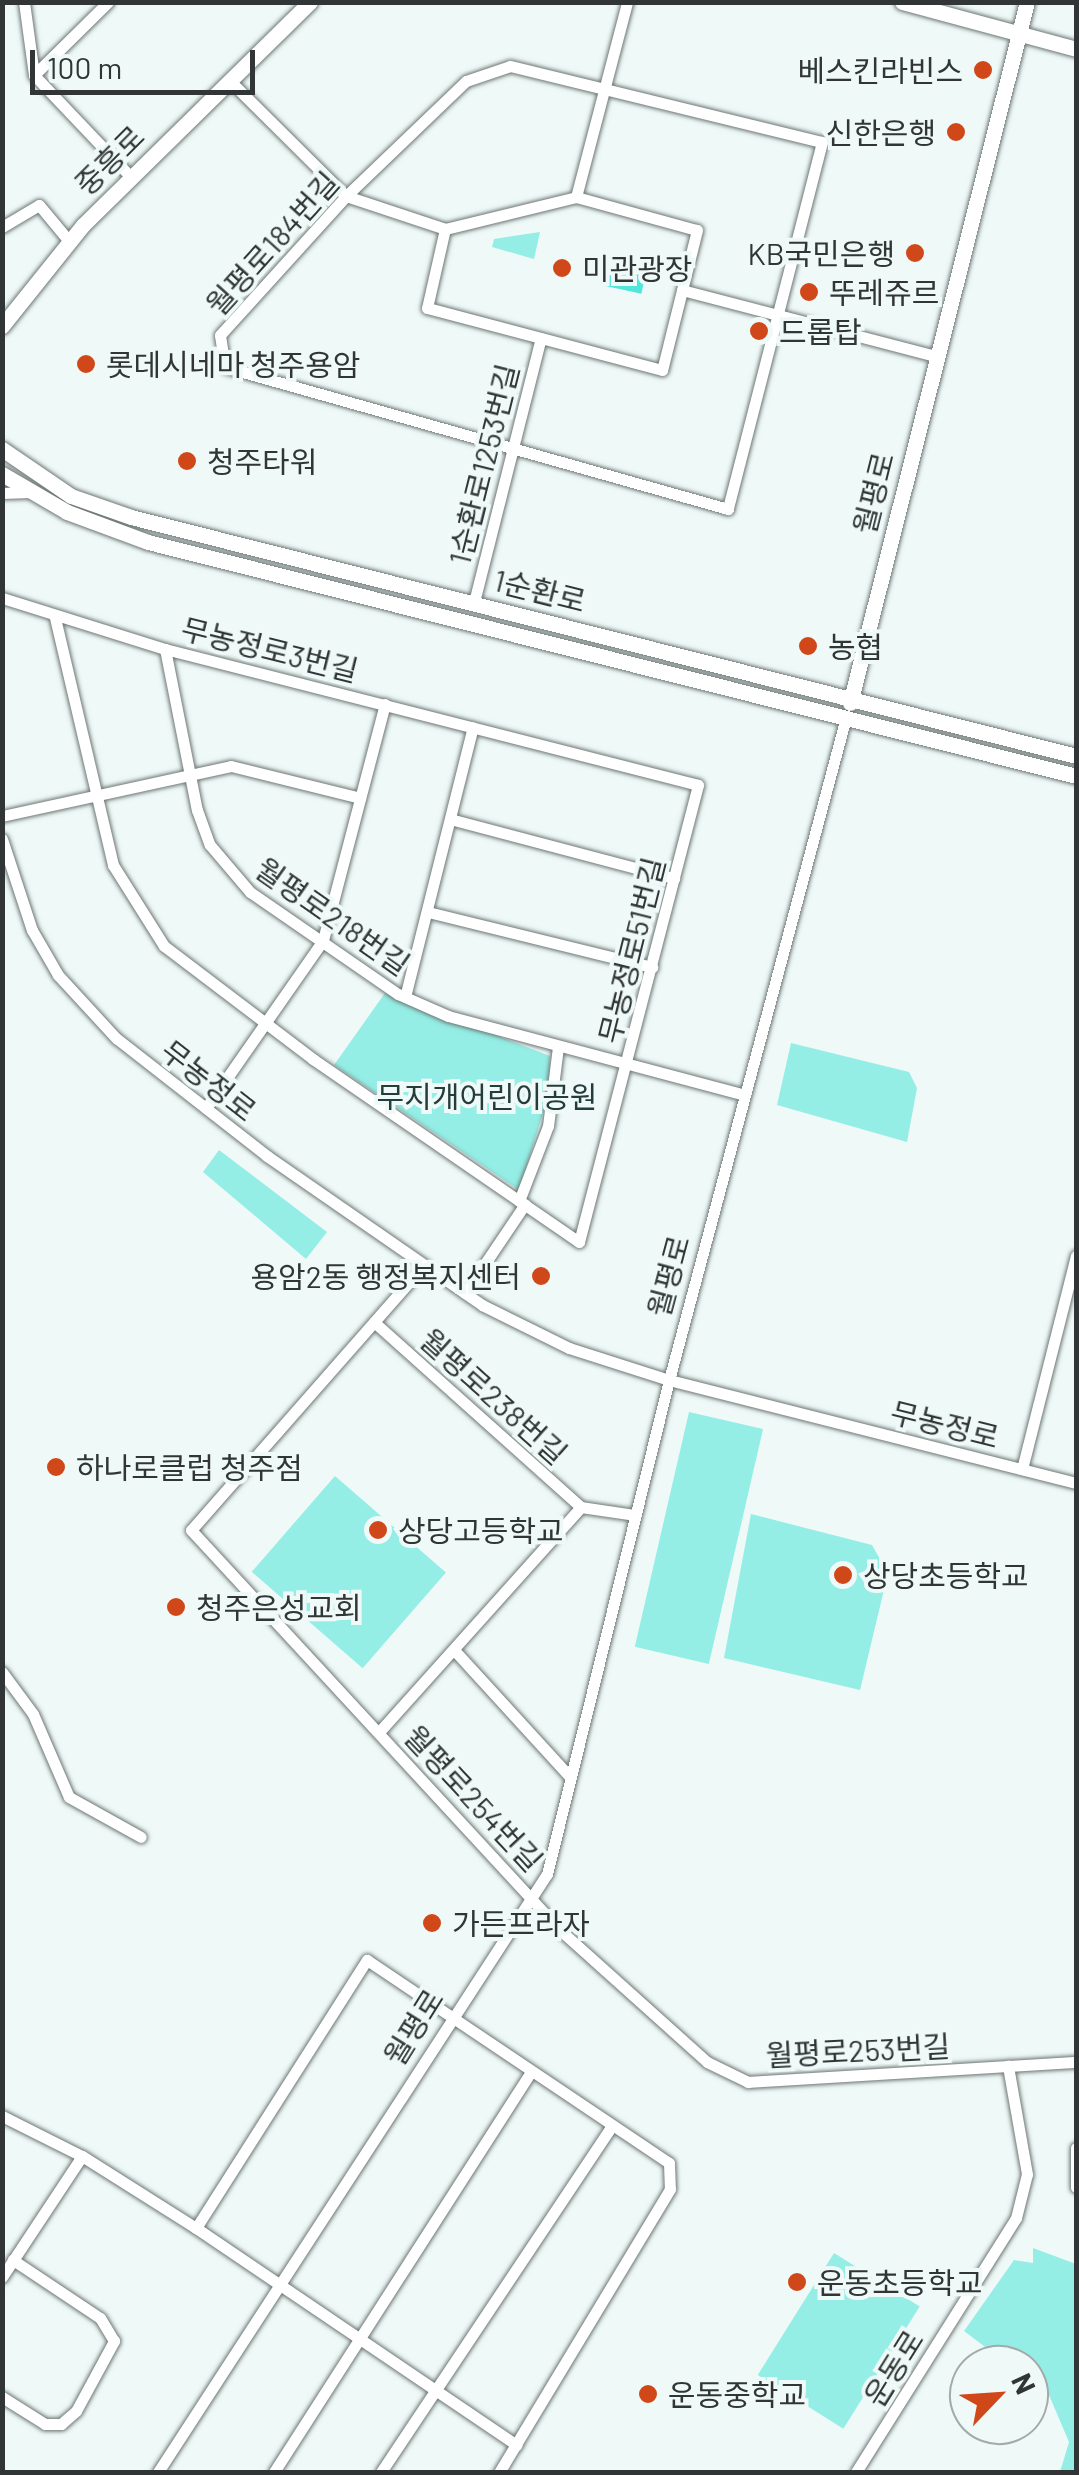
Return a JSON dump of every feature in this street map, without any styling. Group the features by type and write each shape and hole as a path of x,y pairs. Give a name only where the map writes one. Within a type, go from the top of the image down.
{"street":[{"path":"24,2 34,74 130,176"},
{"path":"34,74 108,2"},
{"name":"중흥로","path":"2,326 69,241 130,176 310,2"},
{"path":"576,198 628,2"},
{"path":"902,2 1076,50"},
{"name":"월평로","path":"158,2472 283,2287 450,2019 548,1874 669,1380 846,717 934,356 1027,2"},
{"name":"월평로184번길","path":"510,66 607,85 822,142 728,509 510,452 225,367 220,334 346,196 481,72 510,66"},
{"path":"228,80 346,196 445,230"},
{"name":"1순환로1253번길","path":"576,198 697,230 662,370 426,308 445,230 576,198"},
{"path":"2,227 39,205 69,241"},
{"path":"682,290 934,356"},
{"name":"1순환로1253번길","path":"474,602 541,338"},
{"name":"1순환로","path":"2,449 48,483 94,506 1076,756"},
{"name":"1순환로","path":"2,474 30,492 148,542 464,626 1076,776"},
{"path":"2,493 30,492"},
{"name":"무농정로3번길","path":"2,598 165,649 698,785"},
{"path":"55,617 93,796 113,865 159,939 199,976 522,1202"},
{"name":"월평로218번길","path":"165,649 196,810 230,874 406,997 558,1048 745,1095"},
{"path":"206,1108 323,940 385,704"},
{"path":"472,727 450,819 674,878"},
{"path":"2,816 231,766 360,798"},
{"name":"무농정로51번길","path":"522,1202 579,1242 628,1066 698,785"},
{"name":"월평로218번길","path":"406,997 450,819"},
{"name":"무농정로","path":"2,839 32,930 58,974 116,1038 206,1108 465,1292 569,1348 669,1380 1076,1484"},
{"path":"428,912 652,967"},
{"path":"465,1292 522,1202 548,1126 558,1048"},
{"path":"1022,1469 1076,1256"},
{"path":"374,1322 424,1265"},
{"name":"월평로238번길","path":"374,1322 581,1506"},
{"name":"월평로254번길","path":"374,1322 191,1530 532,1898"},
{"path":"569,1776 455,1651 581,1506 635,1515"},
{"name":"월평로254번길","path":"378,1732 455,1651"},
{"path":"2,1672 33,1714 69,1797 141,1837"},
{"name":"월평로253번길","path":"532,1898 707,2062 748,2082 1076,2062"},
{"path":"196,2228 367,1960 669,2163 670,2189 499,2472"},
{"name":"운동로","path":"856,2472 1016,2218 1027,2174 1008,2066"},
{"path":"274,2472 530,2072"},
{"path":"2,2116 82,2156 196,2228 516,2444"},
{"path":"381,2472 612,2126"},
{"path":"1076,2148 1076,2187"},
{"path":"2,2277 82,2156"},
{"path":"2,2397 45,2424 61,2424 76,2411 114,2341 100,2318 14,2260"}],"green space":[{"path":"540,232 534,259 492,247 494,239"},
{"name":"무지개어린이공원","path":"385,993 550,1056 549,1094 519,1190 334,1065"},
{"path":"791,1043 909,1072 917,1088 907,1142 777,1105"},
{"path":"219,1150 327,1232 306,1259 203,1172"},
{"path":"689,1412 763,1429 709,1664 635,1647"},
{"path":"335,1476 446,1572 363,1668 252,1572"},
{"path":"751,1514 872,1545 888,1573 860,1690 724,1658"},
{"path":"1033,2248 1076,2264 1076,2472 1060,2472 1069,2442 1049,2395 1049,2345 983,2345 964,2331 1014,2260 1033,2263"},
{"path":"834,2253 920,2307 843,2429 758,2375"}],"shaded area":[{"path":"607,268 645,276 641,294 603,286"}],"place":[{"name":"베스킨라빈스","path":"983,70"},
{"name":"신한은행","path":"956,132"},
{"name":"KB국민은행","path":"915,253"},
{"name":"미관광장","path":"562,268"},
{"name":"뚜레쥬르","path":"809,292"},
{"name":"드롭탑","path":"759,331"},
{"name":"롯데시네마 청주용암","path":"86,364"},
{"name":"청주타워","path":"187,461"},
{"name":"농협","path":"808,646"},
{"name":"용암2동 행정복지센터","path":"541,1276"},
{"name":"하나로클럽 청주점","path":"56,1467"},
{"name":"상당고등학교","path":"378,1530"},
{"name":"상당초등학교","path":"843,1575"},
{"name":"청주은성교회","path":"176,1607"},
{"name":"가든프라자","path":"432,1923"},
{"name":"운동초등학교","path":"797,2282"},
{"name":"운동중학교","path":"648,2394"}]}
